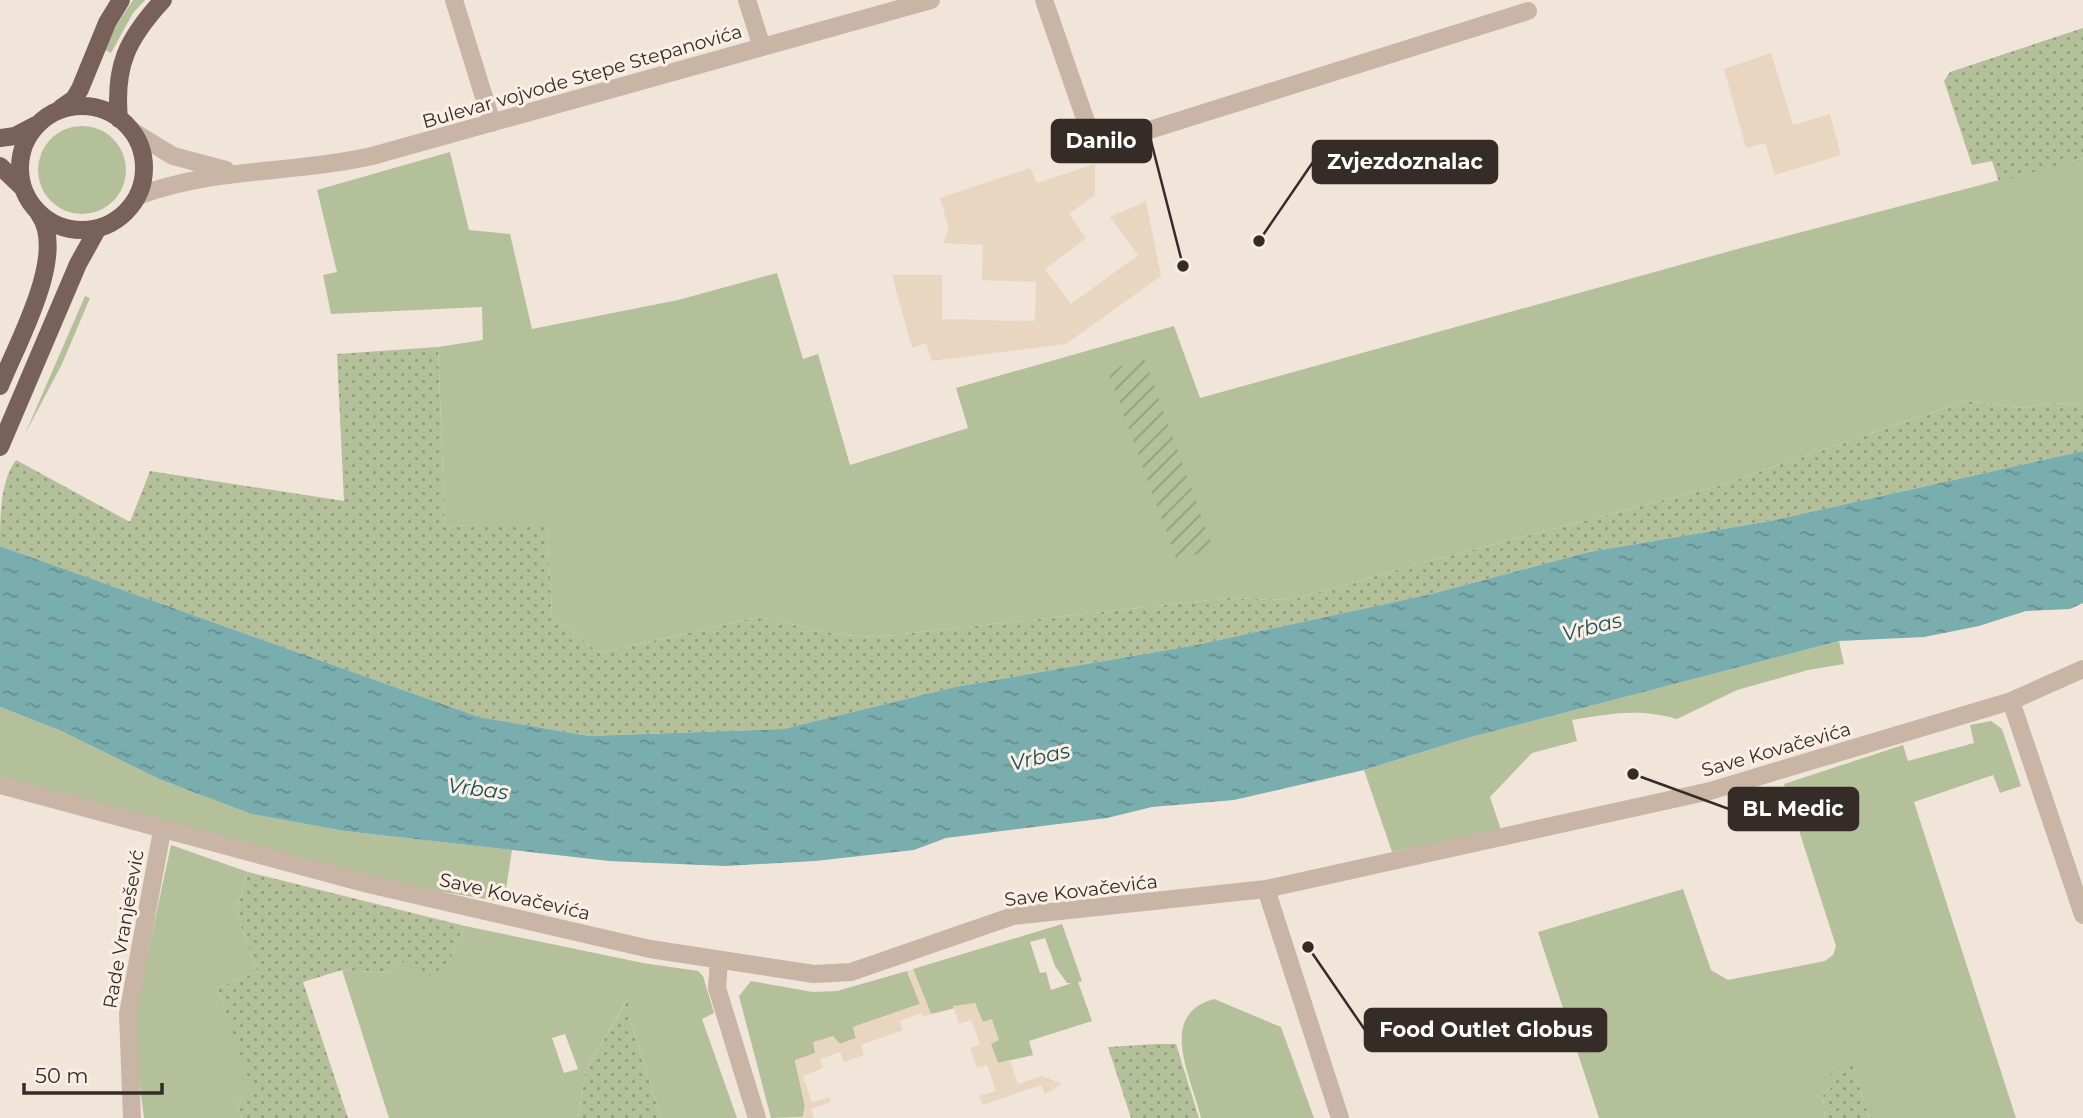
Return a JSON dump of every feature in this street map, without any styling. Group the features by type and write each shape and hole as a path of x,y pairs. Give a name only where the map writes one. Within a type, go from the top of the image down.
{"main road":[{"path":"0,138 15,136 74,99 107,23 121,0"},
{"path":"39,214 67,228 98,228 117,219 138,196 144,163 126,125 117,89 121,62 163,0"},
{"path":"56,112 89,107 126,125"},
{"path":"23,188 21,153 39,123"},
{"path":"0,166 23,188 47,225 50,239 47,267 0,386"},
{"path":"0,447 78,264 98,228"}],"street":[{"path":"454,0 492,123"},
{"path":"747,0 762,47"},
{"name":"Bulevar vojvode Stepe Stepanovića","path":"138,196 167,185 240,172 346,162 931,0"},
{"path":"1044,0 1090,133 1105,145 1528,11"},
{"name":"Bulevar vojvode Stepe Stepanovića","path":"126,125 173,156 209,168 240,172"},
{"name":"Save Kovačevića","path":"0,785 357,882 650,949 814,974 851,972 1013,916 1266,889 1710,791 2011,701 2083,669"},
{"path":"2011,701 2083,915"},
{"name":"Rade Vranješević","path":"131,1118 128,1014 162,831"},
{"path":"1266,889 1340,1118"},
{"path":"719,960 718,988 757,1118"}],"green space":[{"path":"133,0 145,0 133,13 111,53 105,50 109,37"},
{"path":"2083,28 2083,158 1999,182 1992,161 1972,165 1944,81 1950,72"},
{"path":"82,126 99,130 113,139 122,153 126,170 122,187 113,201 99,210 82,214 65,210 51,201 42,187 38,170 42,153 51,139 65,130"},
{"path":"450,152 469,230 510,234 532,329 678,300 777,273 803,359 818,354 850,465 968,428 956,388 1174,326 1200,398 1741,248 2083,158 2083,404 2046,403 2026,408 1965,401 1718,486 1291,600 1229,598 876,637 842,635 758,617 599,653 552,615 547,524 445,526 438,347 483,340 482,307 331,314 323,275 337,272 317,190"},
{"path":"85,296 90,298 62,364 25,434"},
{"path":"438,347 445,526 547,523 552,615 599,653 758,617 842,635 876,637 1229,598 1291,600 1718,486 1965,401 2026,408 2046,403 2083,404 2083,451 1770,521 1589,552 1431,594 1196,645 955,687 783,729 589,736 479,717 0,546 4,489 16,460 130,522 150,471 344,501 337,354"},
{"path":"1144,358 1213,548 1177,561 1108,371"},
{"path":"1839,641 1844,664 1808,670 1737,690 1677,719 1637,713 1572,720 1577,741 1532,753 1490,797 1501,830 1392,852 1364,770 1471,737"},
{"path":"0,707 59,730 159,779 251,814 344,831 512,850 504,902 395,884 0,777"},
{"path":"1991,721 2002,729 2021,786 2000,793 1993,775 1914,802 2016,1118 1873,1118 1868,1114 1853,1066 1823,1095 1825,1118 1599,1118 1538,932 1683,889 1711,970 1728,980 1825,961 1833,955 1836,946 1784,784 1903,745 1908,761 1974,743 1970,725"},
{"path":"171,845 248,872 236,912 257,972 217,988 254,1093 236,1102 242,1118 144,1118 132,1027"},
{"path":"248,872 465,926 448,964 428,977 399,960 391,973 342,970 303,982 348,1118 242,1118 236,1102 253,1093 217,988 257,972 236,912"},
{"path":"1062,924 1082,981 1078,982 1092,1021 1029,1041 1033,1055 998,1063 975,1003 931,1014 913,969","holes":["1045,938 1055,966 1067,983 1072,983 1051,990 1046,972 1040,973 1030,942"]},
{"path":"465,926 643,963 698,971 703,976 714,1013 702,1019 737,1118 661,1118 631,1022 627,1000 586,1070 578,1118 389,1118 342,970 391,973 399,960 448,964","holes":["565,1034 578,1069 564,1073 552,1038"]},
{"path":"907,971 920,1004 853,1027 856,1038 840,1044 832,1037 815,1053 795,1061 805,1106 803,1117 771,1118 739,996 751,981 813,992 837,991"},
{"path":"628,999 631,1022 661,1118 578,1118 586,1070"},
{"path":"1214,999 1281,1027 1314,1118 1201,1118 1182,1050 1182,1033 1186,1019 1196,1007"},
{"path":"1176,1044 1199,1118 1131,1118 1108,1047"},
{"path":"1853,1066 1868,1114 1873,1118 1825,1118 1823,1095 1832,1087 1831,1070"}],"shaded area":[{"path":"1771,53 1793,125 1830,114 1841,155 1775,175 1765,143 1746,148 1724,69"},
{"path":"1095,164 1095,195 1069,214 1086,238 1045,269 1071,304 1138,255 1110,217 1146,201 1161,276 1066,344 932,361 926,343 912,348 892,275 942,275 942,319 1035,321 1036,282 982,280 983,245 943,243 949,229 940,198 1030,168 1037,183"},
{"path":"913,969 931,1014 923,1017 921,1013 900,1021 903,1030 861,1045 864,1055 844,1062 840,1052 820,1059 823,1068 803,1076 812,1102 829,1097 831,1102 811,1109 814,1118 799,1118 803,1116 805,1106 795,1060 815,1053 813,1042 833,1036 840,1044 856,1038 853,1027 920,1004 907,971"},
{"path":"975,1003 983,1022 992,1019 999,1040 991,1044 998,1063 1010,1060 1018,1084 1042,1076 1062,1084 1045,1094 1041,1085 983,1105 979,1096 996,1091 987,1065 977,1068 970,1048 980,1044 971,1020 959,1024 953,1006"}],"water":[{"name":"Vrbas","path":"2083,451 2083,603 2070,609 2026,611 1979,626 1924,637 1839,641 1471,737 1364,770 1234,800 1152,807 1107,818 946,838 914,850 815,861 725,866 609,861 344,831 251,814 159,779 59,730 0,707 0,546 479,717 589,736 783,729 955,687 1196,645 1431,594 1589,552 1770,521"}],"place":[{"name":"Zvjezdoznalac","path":"1259,241"},
{"name":"Danilo","path":"1183,266"},
{"name":"BL Medic","path":"1633,774"},
{"name":"Food Outlet Globus","path":"1308,947"}]}
